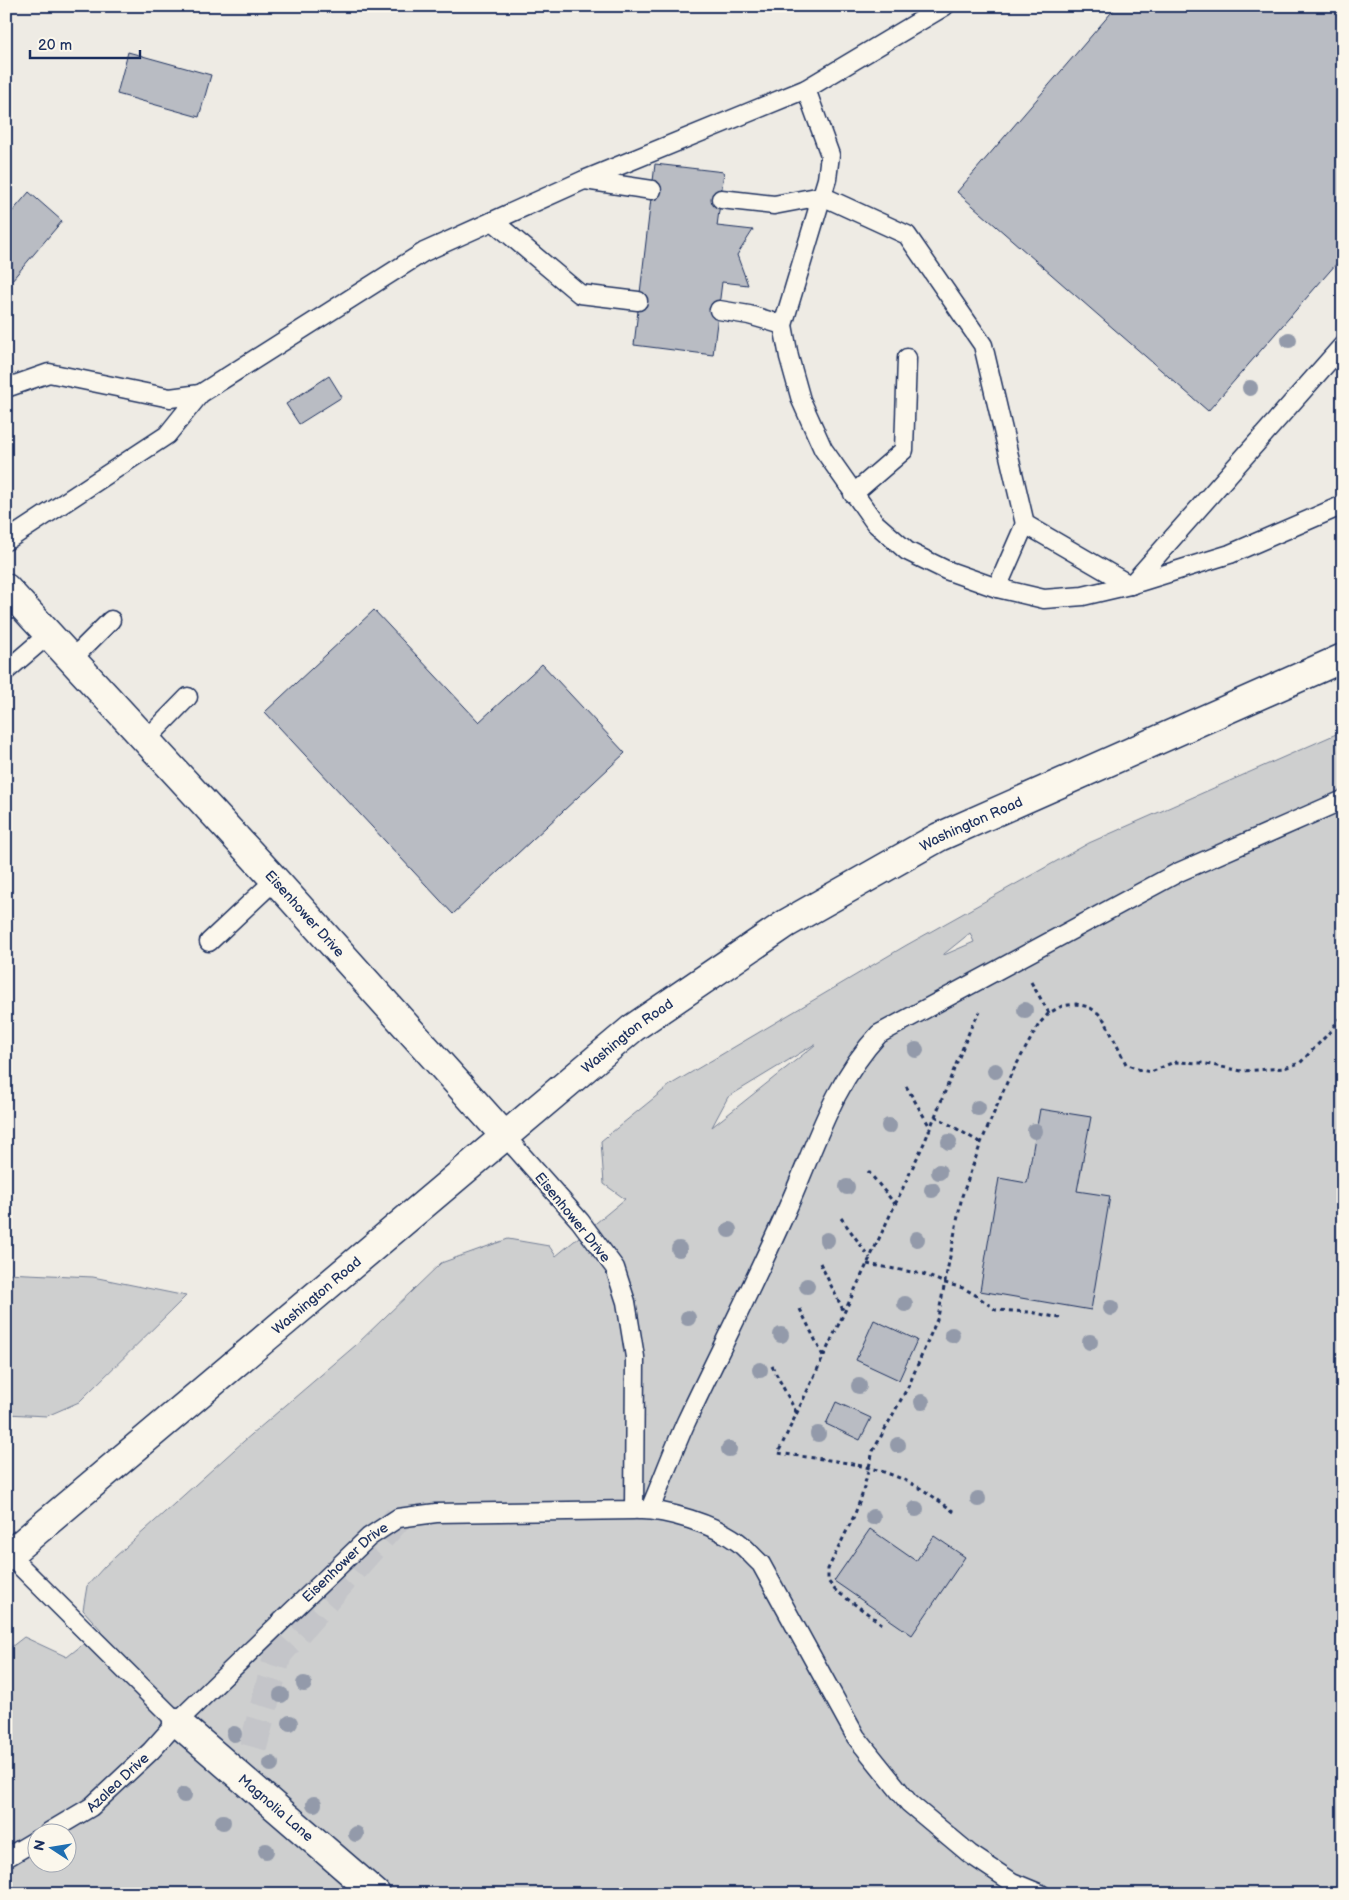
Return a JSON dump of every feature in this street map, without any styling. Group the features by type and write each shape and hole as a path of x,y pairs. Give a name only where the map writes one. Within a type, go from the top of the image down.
{"main road":[{"name":"Eisenhower Drive","path":"6,588 275,880 504,1135"},
{"name":"Washington Road","path":"7,1556 633,1028 787,923 940,837 1343,658"},
{"name":"Magnolia Lane","path":"178,1722 376,1894"}],"lane":[{"path":"6,541 167,435 200,394 424,252 584,180 806,89 945,6"},
{"path":"806,89 830,155 827,179 783,325 789,357 802,400 823,449 875,523 906,551 946,570 997,588 1044,599 1083,596 1130,585 1230,554 1343,505"},
{"path":"584,180 652,190"},
{"path":"720,199 774,206 822,196 907,235 982,345 1025,524 997,588"},
{"path":"493,221 580,294 638,301"},
{"path":"719,310 749,315 783,325"},
{"path":"1130,585 1343,345"},
{"path":"853,494 904,450 907,358"},
{"path":"6,388 49,373 170,398 200,394"},
{"path":"1025,524 1130,585"},
{"path":"71,660 111,620"},
{"path":"6,671 48,634"},
{"path":"146,740 188,697"},
{"path":"1041,1894 1012,1882 984,1863 909,1804 856,1737 761,1564 738,1542 710,1526 642,1510 686,1424 785,1214 818,1133 847,1076 864,1050 879,1034 1179,872 1343,800"},
{"path":"209,942 275,880"},
{"name":"Eisenhower Drive","path":"178,1722 369,1537 398,1518 436,1513 642,1510 635,1357 626,1302 615,1268 580,1221 504,1135"},
{"path":"7,1556 178,1722"},
{"name":"Azalea Drive","path":"66,1822 91,1808 152,1751 178,1722"},
{"path":"6,1858 28,1845"}],"path":[{"path":"1017,959 1049,1013"},
{"path":"882,1624 835,1590 828,1581 828,1568 862,1495 873,1451 909,1386 938,1317 962,1196 981,1143 1008,1080 1039,1024 1049,1013 1062,1006 1076,1004 1088,1007 1098,1013 1105,1021 1126,1064 1140,1070 1151,1072 1174,1062 1202,1063 1242,1071 1284,1068 1300,1063 1328,1034 1343,1014"},
{"path":"954,1512 918,1486 900,1478 868,1468 778,1453 931,1127 972,1025 981,1010"},
{"path":"906,1086 931,1127"},
{"path":"935,1116 981,1143"},
{"path":"868,1171 895,1204"},
{"path":"841,1218 870,1258"},
{"path":"820,1263 844,1313"},
{"path":"867,1264 923,1274 964,1288 996,1310 1030,1312 1060,1318"},
{"path":"800,1309 823,1357"},
{"path":"772,1366 797,1413"}],"shaded area":[{"path":"1343,731 1343,1894 6,1894 6,1651 24,1637 67,1657 101,1630 83,1610 87,1586 105,1566 244,1441 356,1345 441,1263 508,1239 549,1246 556,1256 625,1199 604,1184 601,1141 670,1085 905,946 1089,843","holes":["970,933 974,942 944,955","815,1045 712,1127 728,1097"]},
{"path":"6,1273 93,1277 186,1296 79,1402 47,1416 6,1414"}],"building":[{"path":"1117,6 1343,6 1343,256 1208,411 957,192"},
{"path":"128,52 211,75 199,117 117,94"},
{"path":"655,164 724,172 717,226 753,230 737,255 748,285 722,282 713,355 634,345"},
{"path":"29,192 62,221 6,287 6,219"},
{"path":"329,376 342,397 299,424 286,404"},
{"path":"374,610 479,722 542,664 625,753 453,914 265,712"},
{"path":"1040,1109 1091,1117 1077,1191 1110,1196 1091,1310 980,1291 999,1178 1027,1183"},
{"path":"874,1320 917,1340 899,1380 856,1360"},
{"path":"836,1402 871,1418 860,1440 826,1424"},
{"path":"870,1529 916,1561 934,1536 965,1557 912,1635 834,1581"}],"tunnel":[{"path":"253,1747 278,1654 398,1518"}]}
